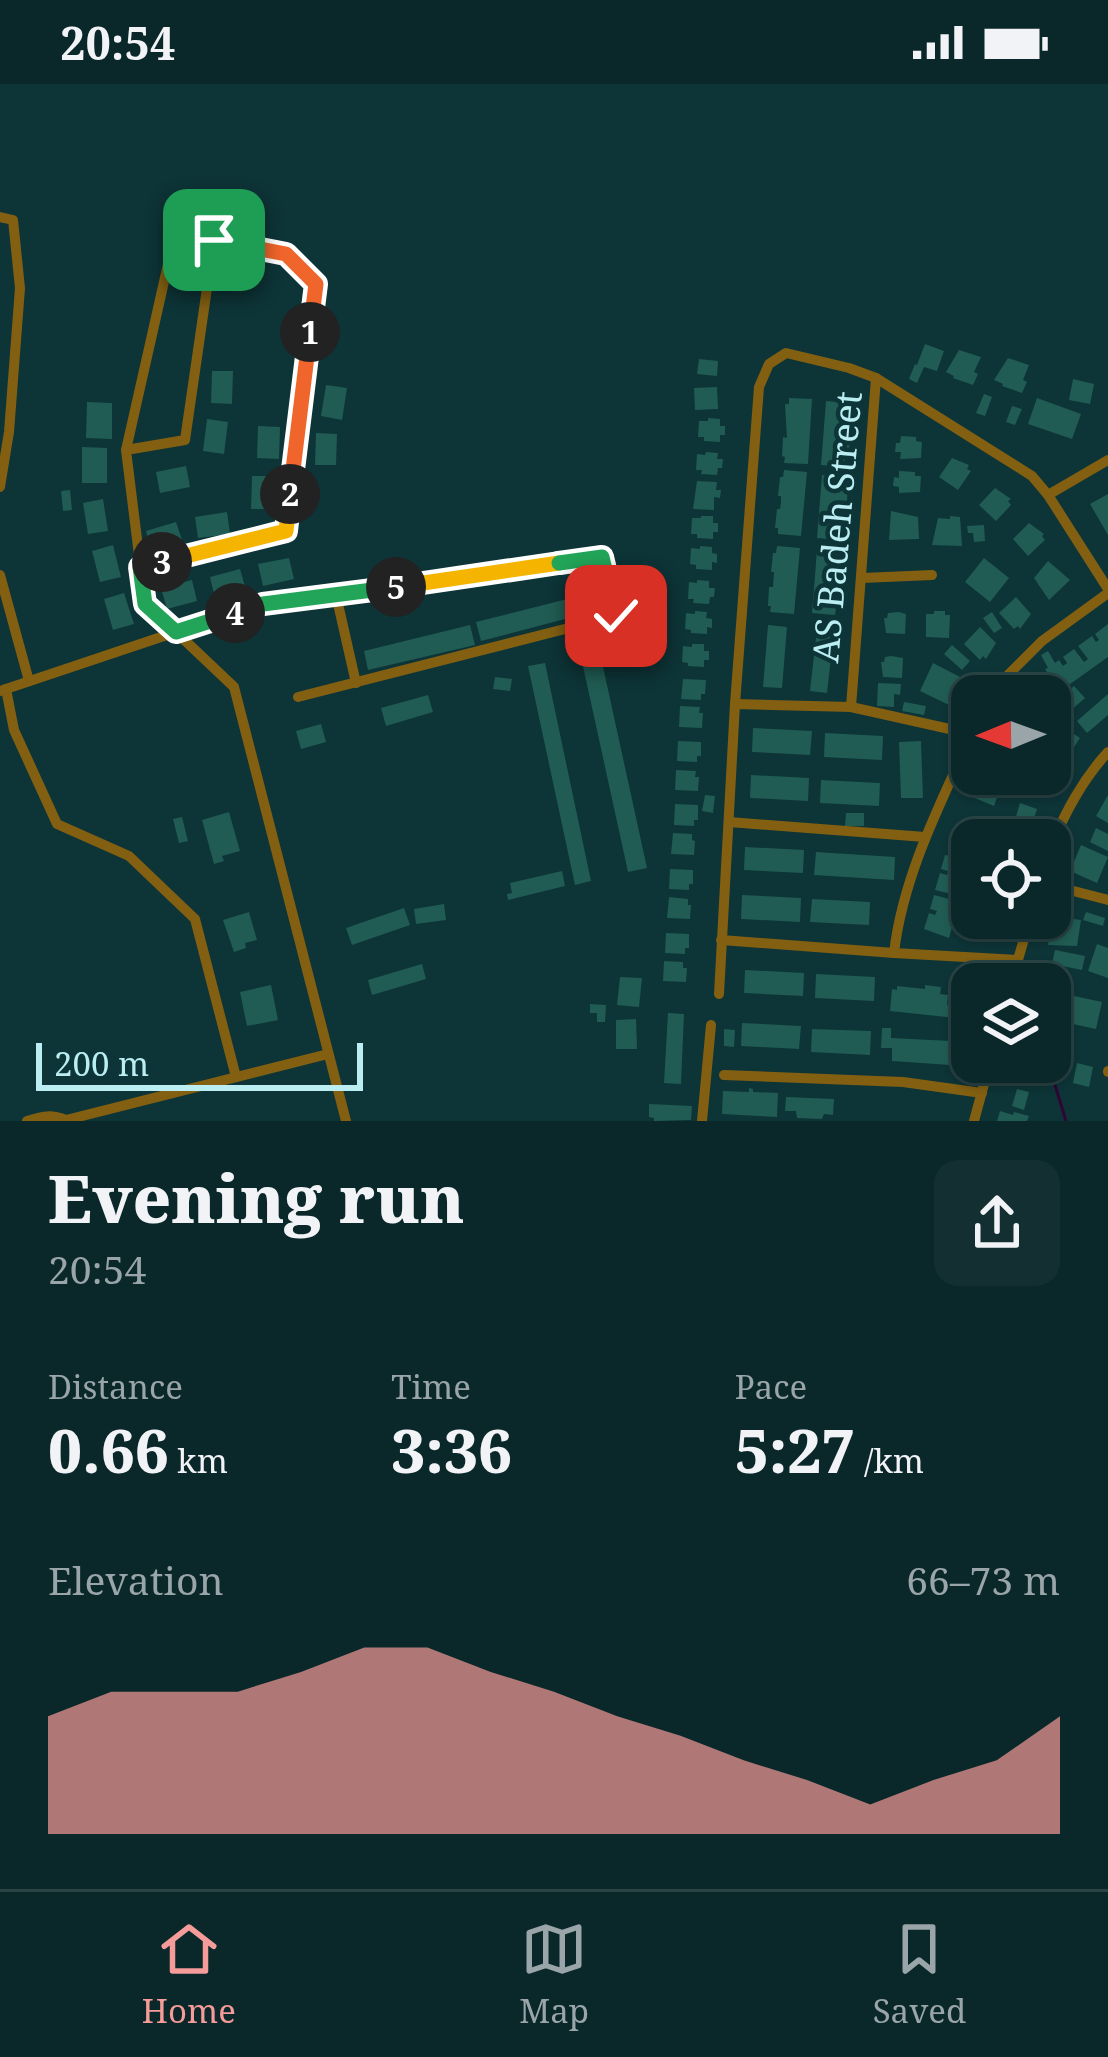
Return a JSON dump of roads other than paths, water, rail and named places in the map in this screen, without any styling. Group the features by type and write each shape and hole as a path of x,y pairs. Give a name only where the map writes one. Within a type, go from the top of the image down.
{"street":[{"path":"0,217 13,220 20,288 0,487"},
{"path":"140,567 286,531 316,284 286,254 175,233 126,450 140,567 145,604 234,686 346,1121"},
{"path":"126,450 184,440 214,240"},
{"path":"719,994 759,387 770,364 786,353 875,378"},
{"name":"AS Badeh Street","path":"851,707 875,378 1032,476 1108,591"},
{"path":"1048,495 1108,460"},
{"path":"236,1077 195,919 129,856 57,824 14,730 3,690 263,604 602,557 616,616 298,698"},
{"path":"0,575 29,681"},
{"path":"862,578 932,575"},
{"path":"1008,675 1042,641 1108,591"},
{"path":"336,595 356,682"},
{"path":"735,704 851,707 951,729"},
{"path":"1062,819 1090,771 1108,752"},
{"path":"895,952 897,929 925,837 951,780"},
{"path":"729,822 925,837"},
{"path":"1071,890 1108,899"},
{"path":"1017,963 1024,939"},
{"path":"722,940 1018,960"},
{"path":"701,1121 711,1025"},
{"path":"27,1121 42,1115 66,1121 328,1054"},
{"path":"724,1075 903,1082 982,1093"},
{"path":"974,1121 985,1083"}],"waterway":[{"path":"1054,1083 1066,1121"}]}
